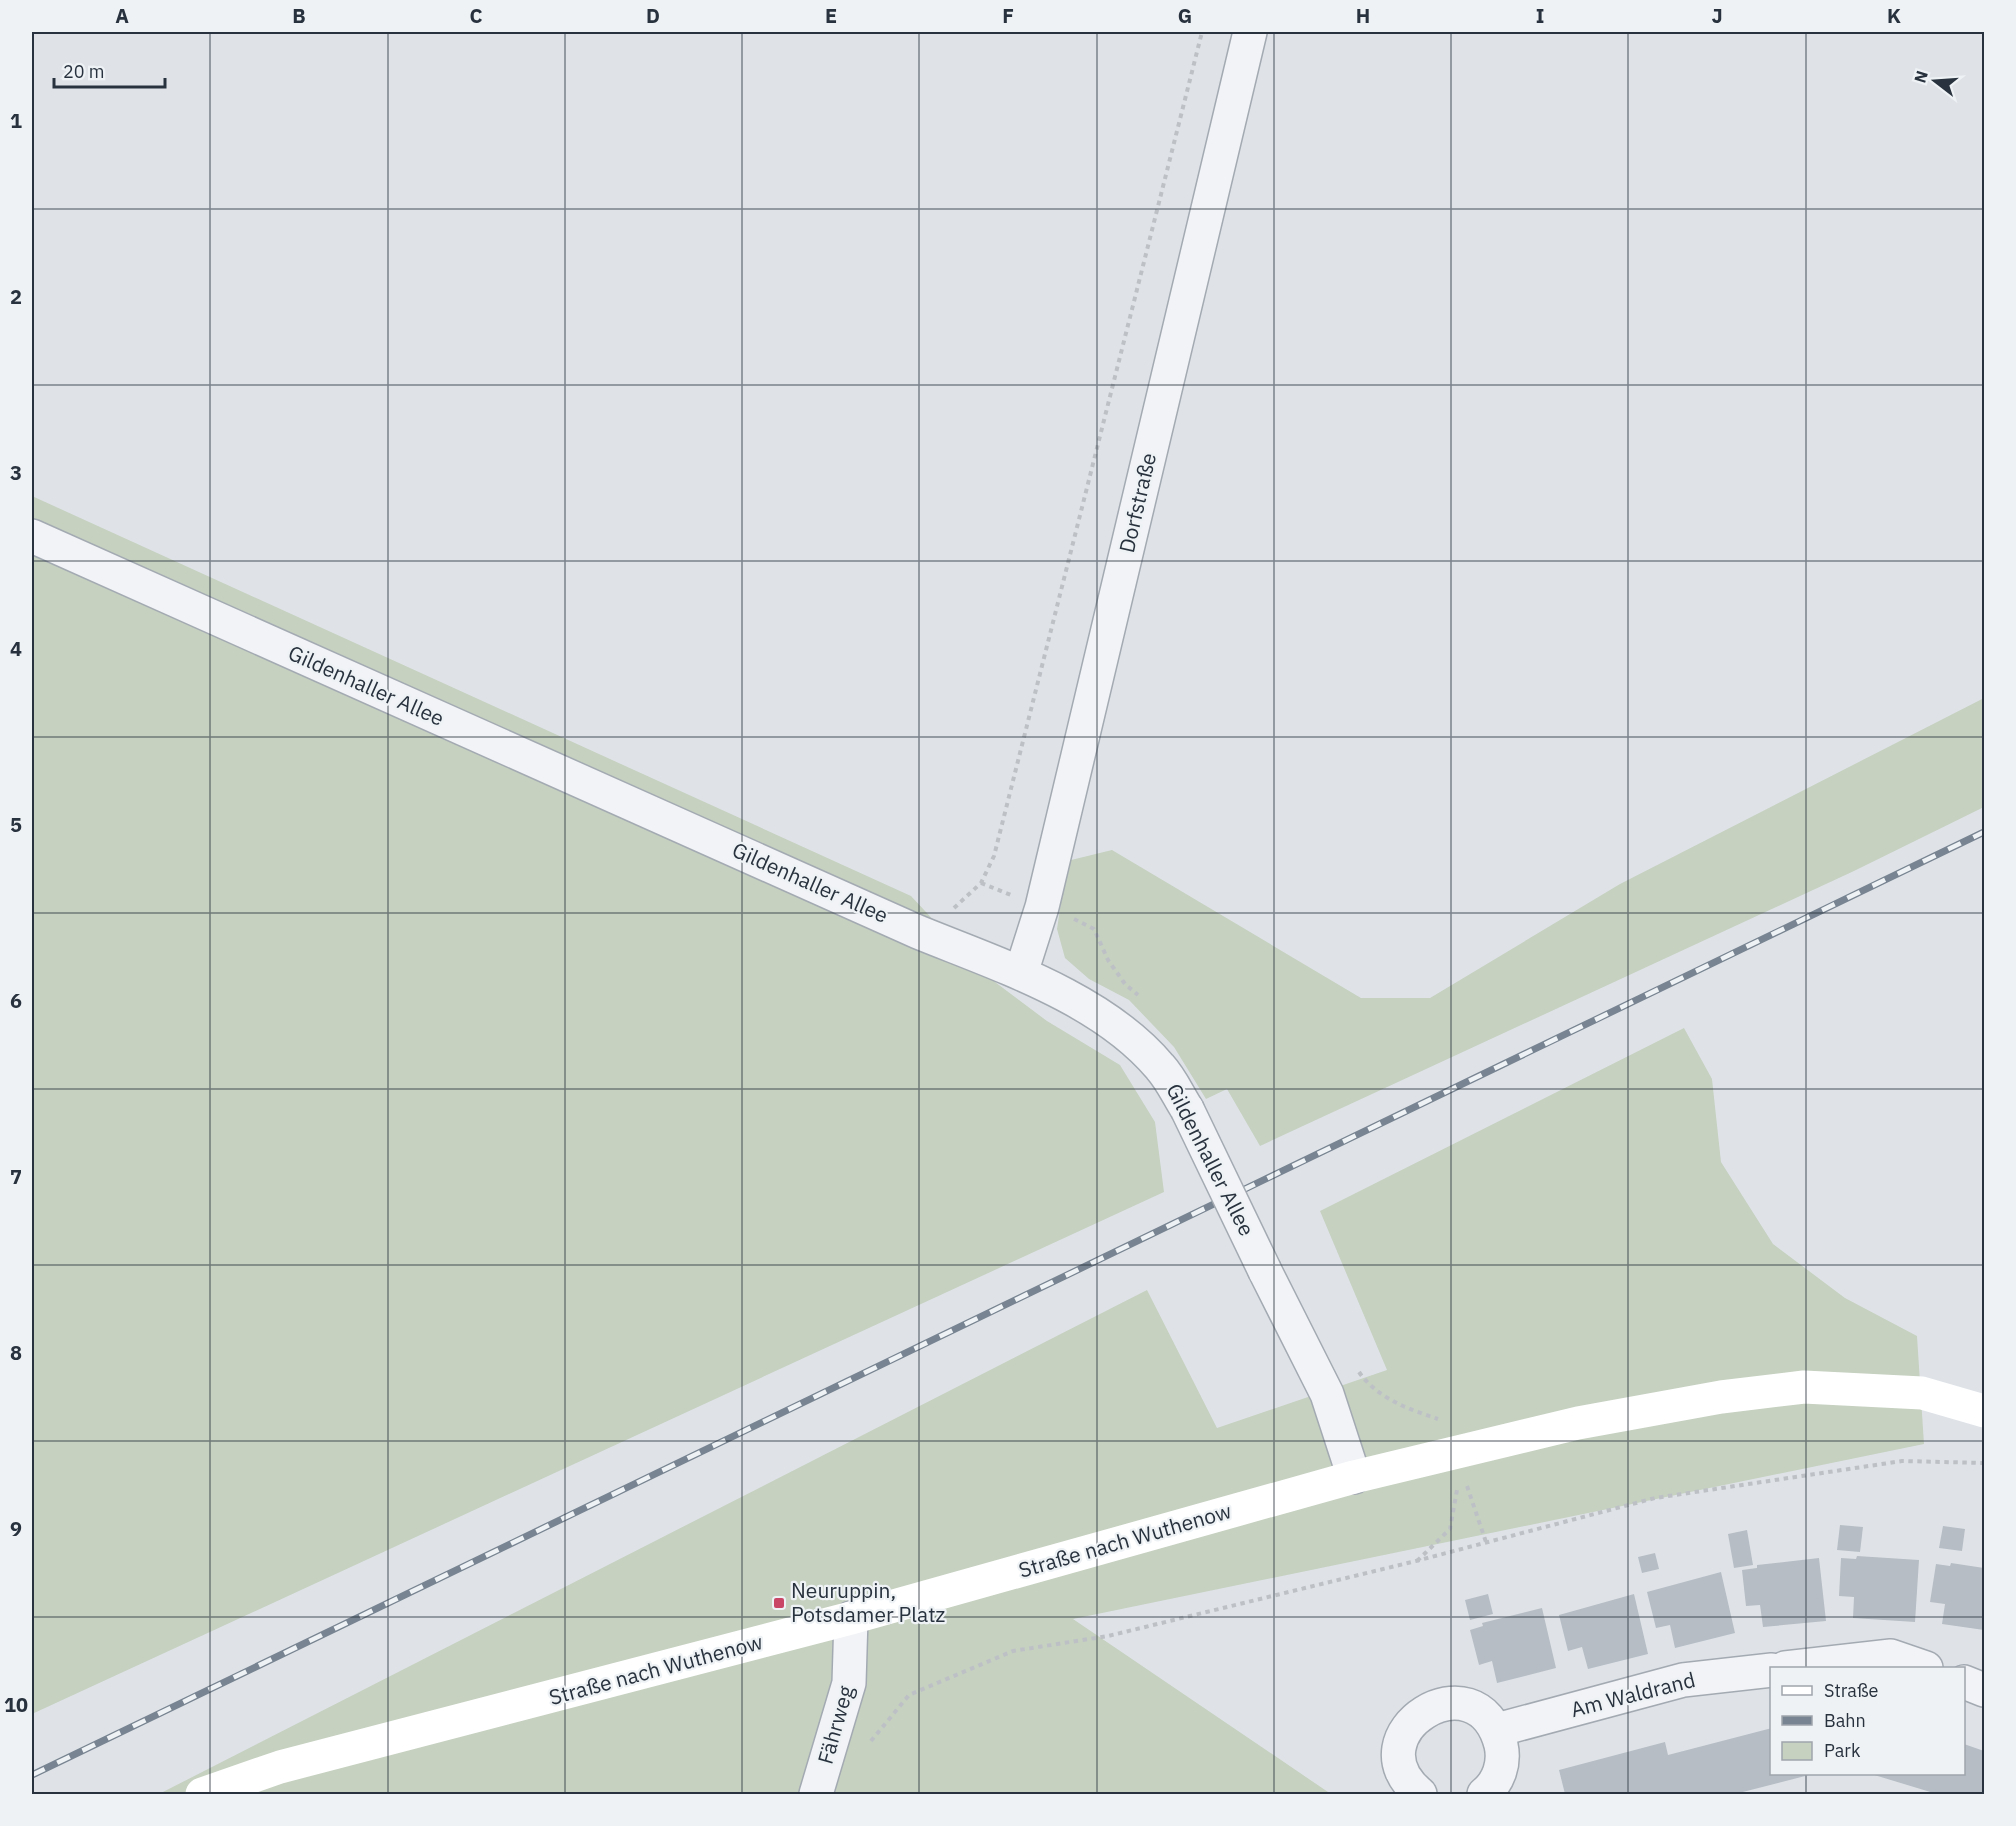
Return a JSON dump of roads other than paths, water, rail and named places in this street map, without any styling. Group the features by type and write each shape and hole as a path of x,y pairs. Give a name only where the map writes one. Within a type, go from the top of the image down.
{"main road":[{"name":"Straße nach Wuthenow","path":"202,1794 280,1767 851,1618 1354,1477 1460,1464 1578,1423 1721,1397 1804,1388 1922,1393 1984,1411"}],"street":[{"name":"Dorfstraße","path":"1021,973 1044,895 1250,32"},
{"name":"Gildenhaller Allee","path":"32,536 918,932 1021,973 1084,1006 1130,1036 1161,1067 1187,1109 1327,1394 1354,1477"},
{"name":"Fährweg","path":"816,1794 849,1683 851,1618"},
{"path":"1794,1667 1891,1656 1923,1667"},
{"name":"Am Waldrand","path":"1497,1730 1683,1680 1770,1670"},
{"path":"1965,1682 1984,1690"},
{"path":"1419,1794 1409,1785 1401,1769 1399,1748 1405,1731 1422,1712 1439,1704 1469,1706 1485,1715 1497,1730 1503,1754 1501,1772 1484,1794"}],"railway":[{"path":"32,1775 1984,832"}],"place":[{"name":"Neuruppin, Potsdamer Platz","path":"779,1603"}]}
